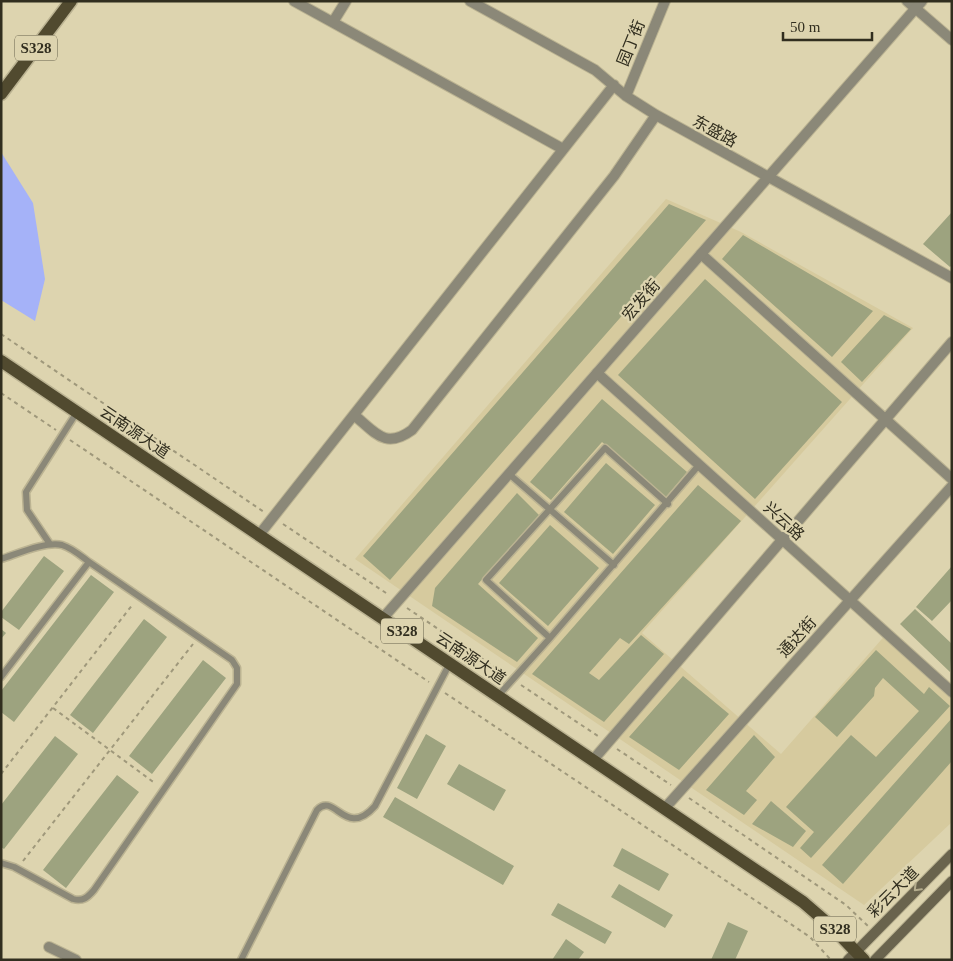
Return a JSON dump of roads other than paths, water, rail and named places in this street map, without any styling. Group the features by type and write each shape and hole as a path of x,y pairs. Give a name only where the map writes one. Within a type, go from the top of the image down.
{"main road":[{"name":"S328","path":"1,94 71,1"},
{"name":"云南源大道","path":"1,361 803,902 834,928 856,957"},
{"name":"彩云大道","path":"856,957 874,932 952,854"},
{"path":"875,960 952,881"}],"street":[{"path":"294,1 563,149"},
{"path":"333,22 346,1"},
{"name":"东盛路","path":"470,1 595,70 626,96 656,115 952,278"},
{"name":"园丁街","path":"626,96 665,1"},
{"path":"907,1 919,5 952,40"},
{"name":"宏发街","path":"383,618 919,5"},
{"path":"259,535 614,84"},
{"path":"354,415 384,439 393,440 403,437 412,430 614,176 656,115"},
{"path":"701,254 952,479"},
{"path":"593,760 952,342"},
{"name":"兴云路","path":"597,374 952,692"},
{"name":"通达街","path":"665,808 952,486"},
{"path":"48,947 76,960"}],"lane":[{"path":"50,544 27,510 26,492 77,412"},
{"path":"550,638 486,580 605,448 668,504"},
{"path":"498,696 668,504 699,465"},
{"path":"509,474 614,565"},
{"path":"1,559 50,544 59,544 71,549 232,660 237,668 238,678 237,684 94,890 86,898 79,901 73,899 17,868 1,863"},
{"path":"1,677 89,562"},
{"path":"241,960 318,810 324,805 328,805 350,817 359,818 366,815 375,806 450,663"}]}
